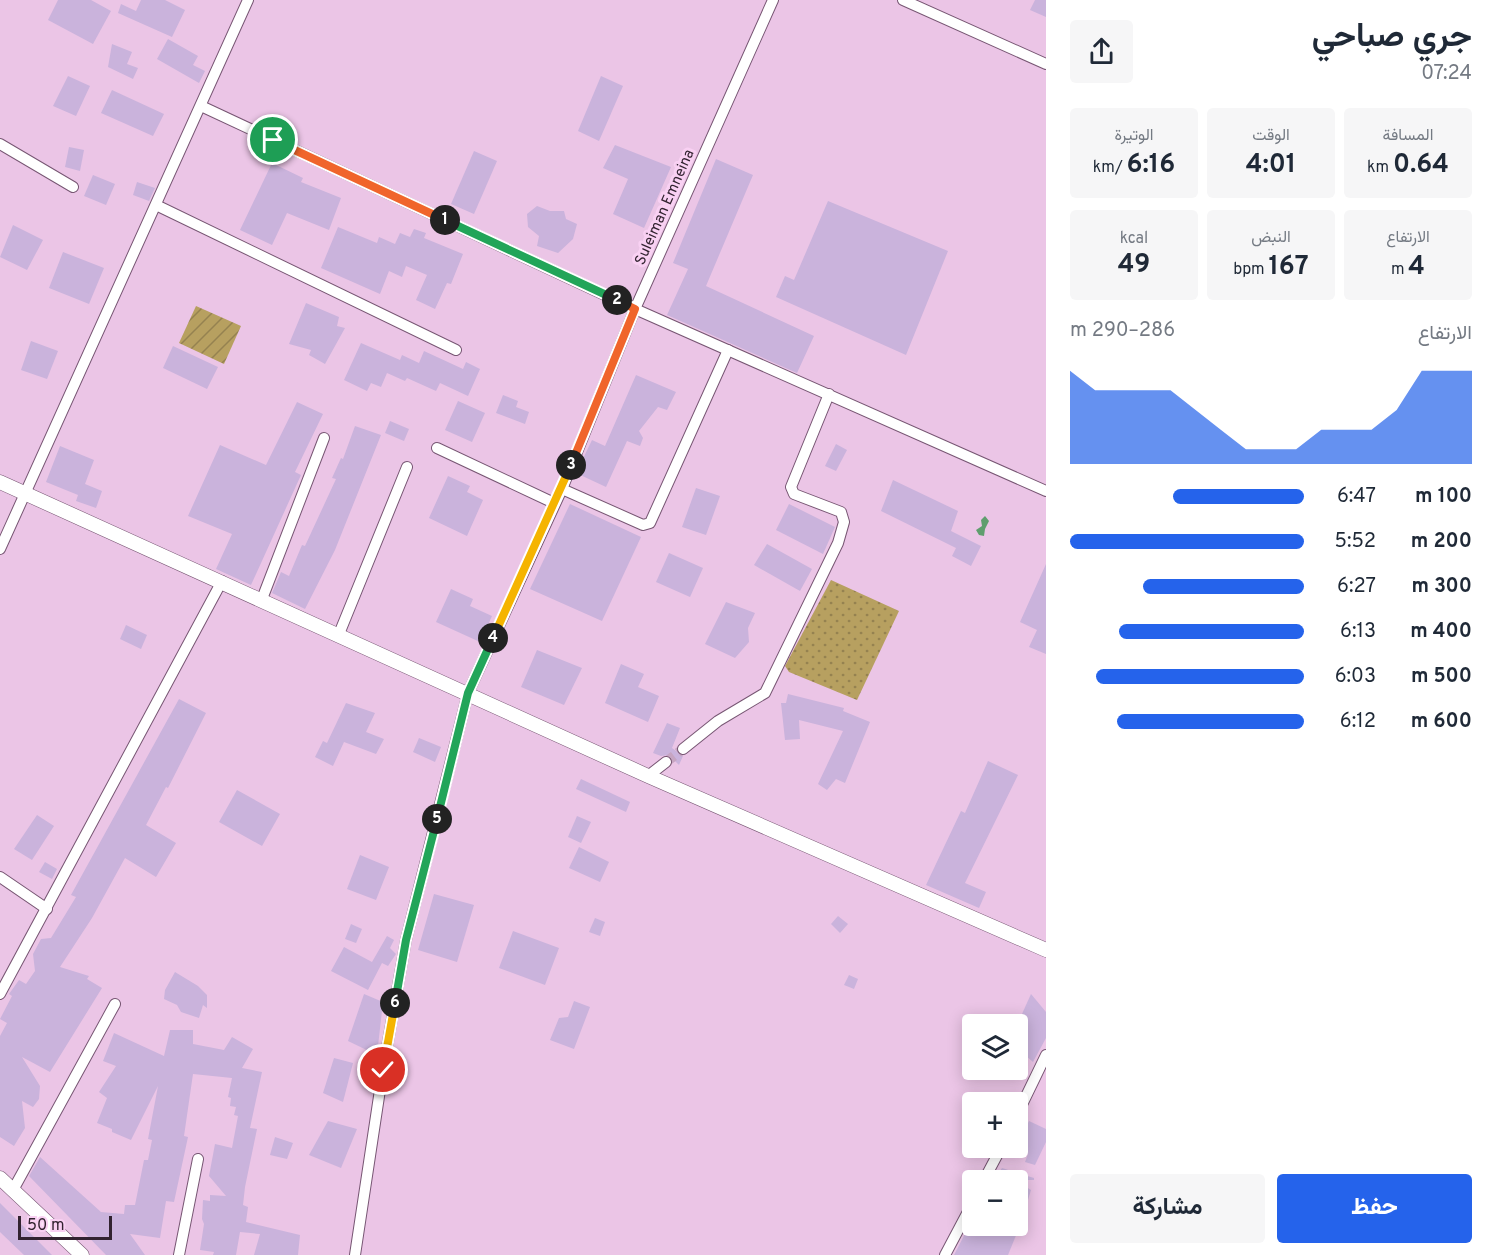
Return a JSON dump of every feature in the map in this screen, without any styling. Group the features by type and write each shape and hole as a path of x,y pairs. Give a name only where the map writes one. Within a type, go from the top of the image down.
{"street":[{"path":"0,549 248,0"},
{"name":"Suleiman Emneina","path":"355,1255 383,1070 406,940 468,693 562,489 635,309 773,0"},
{"path":"903,0 1046,64"},
{"path":"201,106 635,309 1046,491"},
{"path":"0,144 73,187"},
{"path":"156,205 456,350"},
{"path":"562,489 643,525 650,523 728,350"},
{"path":"683,749 718,721 765,693 838,543 844,522 842,512 794,494 791,487 829,394"},
{"path":"262,599 324,438"},
{"path":"437,448 554,503"},
{"path":"339,634 407,467"},
{"path":"0,482 648,776 1046,950"},
{"path":"0,994 222,581"},
{"path":"648,776 666,762"},
{"path":"0,877 47,909"},
{"path":"13,1190 114,1004"},
{"path":"1028,1092 1046,1055"},
{"path":"179,1255 198,1159"},
{"path":"0,1178 82,1255"},
{"path":"945,1255 962,1223"}],"shaded area":[{"path":"196,306 241,326 224,364 179,343"},
{"path":"985,516 989,521 984,536 979,535 976,530 982,526 981,520"},
{"path":"831,580 899,611 857,700 789,672 785,666"}],"building":[{"path":"58,0 91,0 111,11 93,44 48,20"},
{"path":"141,0 165,0 185,10 172,37 118,13 121,4 136,11"},
{"path":"1035,0 1046,0 1046,17 1030,10"},
{"path":"168,39 198,56 193,65 205,71 199,83 157,59"},
{"path":"112,44 132,52 127,64 138,68 133,79 108,67"},
{"path":"68,76 90,86 76,116 53,106"},
{"path":"601,76 623,86 599,141 578,131"},
{"path":"112,90 164,114 153,136 101,113"},
{"path":"615,145 671,167 644,228 613,214 628,179 603,168"},
{"path":"69,147 84,150 80,171 65,167"},
{"path":"474,151 497,161 474,214 451,204"},
{"path":"716,159 753,175 706,286 814,336 797,373 667,315 688,269 673,263"},
{"path":"272,163 303,178 301,182 341,198 329,230 287,213 272,245 240,230"},
{"path":"93,175 115,184 106,205 84,196"},
{"path":"137,182 155,188 149,201 133,195"},
{"path":"828,201 948,251 906,355 776,297 785,276 794,280"},
{"path":"537,206 550,211 564,211 566,219 577,224 573,239 558,253 537,246 539,236 528,227 527,214"},
{"path":"13,225 43,240 27,270 0,257"},
{"path":"338,227 377,243 379,237 395,244 400,233 410,237 414,229 426,233 424,238 463,254 451,284 447,283 435,309 416,300 427,275 406,266 402,277 389,271 380,294 321,268"},
{"path":"63,252 104,268 89,304 49,288"},
{"path":"306,303 339,317 337,326 345,328 325,364 309,355 311,350 289,344"},
{"path":"31,341 58,351 47,379 21,370"},
{"path":"361,343 400,360 402,355 419,363 424,351 463,369 466,362 480,369 468,396 440,383 436,391 407,378 405,381 387,373 381,387 371,383 367,391 344,380"},
{"path":"173,346 218,367 207,389 163,368"},
{"path":"636,375 676,392 667,410 658,407 639,431 643,438 640,446 627,441 606,487 576,473 592,440 605,446"},
{"path":"503,395 518,401 516,407 529,412 525,424 496,413"},
{"path":"458,401 485,413 472,442 445,430"},
{"path":"297,402 323,414 295,472 301,475 251,585 216,569 232,534 188,516 220,445 266,465"},
{"path":"390,421 409,429 404,441 385,433"},
{"path":"355,426 381,435 335,550 305,609 272,593 281,572 289,576 302,545 305,546 336,479 332,478 341,458 343,459"},
{"path":"836,444 847,450 836,471 825,466"},
{"path":"60,446 94,460 85,484 102,491 96,508 76,501 78,495 46,482"},
{"path":"448,476 470,486 467,492 483,500 467,536 429,518"},
{"path":"893,480 958,511 951,531 981,546 971,566 952,556 956,548 881,511"},
{"path":"696,488 720,496 706,535 682,527"},
{"path":"570,504 641,537 602,621 530,589"},
{"path":"789,504 835,527 823,554 776,530"},
{"path":"767,544 812,569 800,591 754,565"},
{"path":"669,553 703,568 690,597 656,582"},
{"path":"1046,564 1046,654 1029,647 1037,630 1020,622"},
{"path":"451,589 473,599 470,606 492,616 480,642 436,622"},
{"path":"726,602 755,613 748,628 749,642 735,658 705,644"},
{"path":"126,625 147,635 141,649 120,639"},
{"path":"537,650 582,668 564,705 521,687"},
{"path":"621,664 644,674 638,687 659,696 648,722 605,703"},
{"path":"788,694 844,708 843,711 870,722 845,783 836,779 827,790 818,784 843,731 799,720 800,739 785,740 781,703 786,703"},
{"path":"179,699 206,713 168,788 166,787 146,825 176,843 156,877 125,858 92,918 60,967 89,976 87,979 102,988 50,1072 22,1057 40,1086 39,1099 33,1107 22,1101 25,1128 14,1146 0,1137 0,1036 7,1023 0,1019 12,996 9,994 19,980 26,984 35,971 33,954 41,939 51,938 76,897 71,895"},
{"path":"346,703 375,713 366,732 384,739 376,754 344,742 333,766 315,757 323,741 327,743"},
{"path":"667,723 680,728 672,748 683,756 679,765 669,755 661,756 653,753"},
{"path":"419,738 441,747 435,762 413,752"},
{"path":"988,761 1018,775 965,883 986,892 979,908 926,885 961,811 965,813"},
{"path":"581,779 630,802 626,812 576,789"},
{"path":"237,790 280,814 262,846 219,822"},
{"path":"37,815 54,826 32,860 14,849"},
{"path":"577,816 591,822 581,843 568,837"},
{"path":"579,847 609,862 600,882 569,868"},
{"path":"360,855 389,867 376,900 347,889"},
{"path":"45,862 57,869 52,879 39,872"},
{"path":"434,894 474,905 457,962 418,950"},
{"path":"838,916 848,924 840,933 831,924"},
{"path":"595,918 605,922 600,936 589,932"},
{"path":"351,924 362,929 356,943 345,939"},
{"path":"513,931 559,948 545,985 499,968"},
{"path":"387,936 394,940 390,948 396,954 388,966 382,963 368,990 331,971 344,947 372,962"},
{"path":"175,972 198,986 207,995 207,1008 203,1005 199,1018 181,1012 177,1005 164,999 165,990"},
{"path":"849,975 858,979 854,989 844,985"},
{"path":"364,994 383,1002 377,1055 348,1041"},
{"path":"1031,994 1046,1012 1046,1038 1033,1062 1028,1058 1028,1014 1022,1014"},
{"path":"574,1001 590,1007 574,1049 550,1040 559,1018 568,1017"},
{"path":"170,1030 193,1030 193,1044 224,1050 232,1037 253,1049 242,1068 262,1072 250,1128 257,1129 245,1187 243,1205 248,1207 246,1222 300,1235 298,1255 254,1255 260,1234 240,1232 236,1255 213,1255 214,1252 200,1250 204,1224 203,1200 210,1201 210,1195 226,1196 209,1176 215,1144 232,1148 238,1116 234,1115 236,1107 230,1106 231,1098 228,1097 232,1078 193,1074 184,1136 188,1137 174,1202 166,1201 160,1238 130,1234 145,1255 106,1255 29,1176 40,1157 101,1212 124,1214 125,1205 135,1205 144,1160 148,1160 152,1140 148,1139 158,1086 131,1140 112,1132 112,1129 97,1123 107,1098 99,1092 116,1066 103,1061 114,1033 164,1056"},
{"path":"334,1058 353,1063 343,1102 323,1093"},
{"path":"328,1121 357,1129 341,1168 309,1155"},
{"path":"1029,1121 1046,1129 1046,1142 1035,1165 1025,1162 1028,1158"},
{"path":"275,1137 293,1143 287,1159 270,1155"},
{"path":"0,1203 52,1255 24,1255 0,1232"},
{"path":"964,1236 1016,1236 1008,1255 954,1255"}],"tunnel":[{"path":"666,762 683,749"}],"route":[{"path":"273,140 635,309 562,489 468,693 406,940 383,1070"}]}
